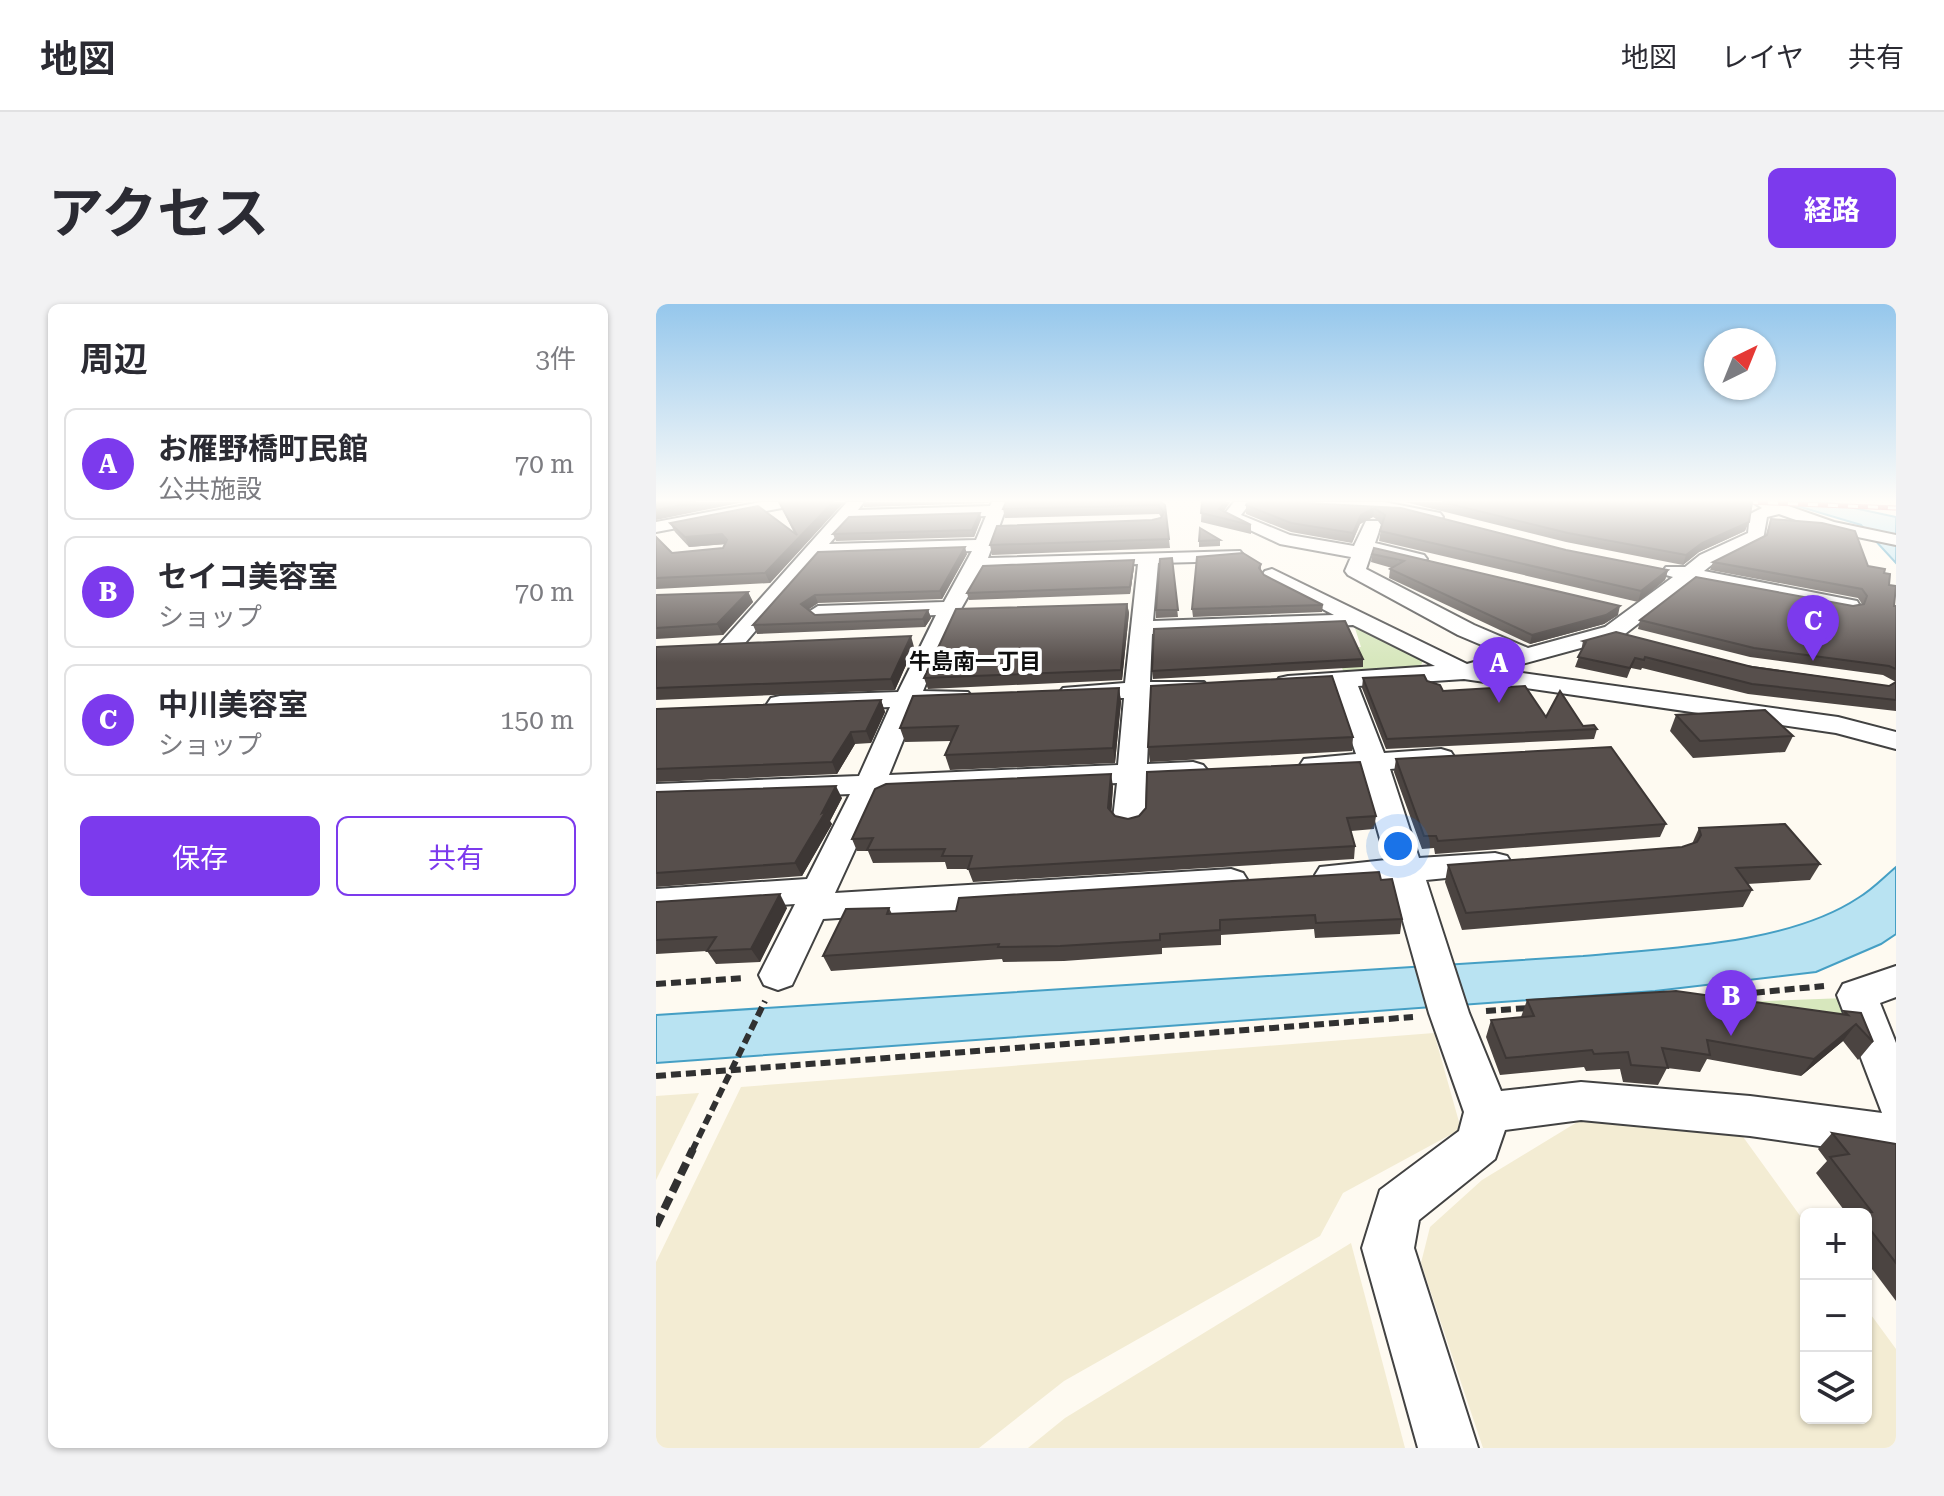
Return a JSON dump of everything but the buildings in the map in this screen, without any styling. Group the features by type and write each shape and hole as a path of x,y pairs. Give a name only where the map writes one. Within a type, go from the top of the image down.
{"street":[{"path":"731,645 810,555"},
{"path":"778,975 871,782 934,637 977,555"},
{"path":"1135,555 1149,558 1222,555"},
{"path":"1359,555 1355,571 1466,630 1523,654"},
{"path":"1392,555 1441,564"},
{"path":"1264,684 1464,672 1491,667 1523,654 1613,632 1715,555"},
{"path":"1129,819 1142,628 1136,603 1149,558"},
{"path":"1707,559 1828,582"},
{"path":"1656,568 1678,581 1850,616"},
{"path":"1272,575 1464,672 1838,725 1896,741"},
{"path":"746,593 776,592"},
{"path":"1612,605 1643,612"},
{"path":"818,613 979,609"},
{"path":"1142,628 1340,621 1358,617"},
{"path":"1613,632 1643,640"},
{"path":"903,638 934,637"},
{"path":"701,646 762,643"},
{"path":"1343,680 1373,762 1449,1013 1487,1112 1479,1144 1397,1207 1388,1248 1448,1448"},
{"path":"1047,694 1217,686"},
{"path":"750,706 985,696"},
{"path":"1293,766 1463,757"},
{"path":"656,793 1213,770"},
{"path":"656,901 816,899 1281,878 1533,861"},
{"path":"1896,981 1857,995 1896,1099"},
{"path":"1487,1112 1581,1101 1750,1116 1896,1136"}],"path":[{"path":"656,984 778,975"},
{"path":"656,1226 778,975"},
{"path":"1697,998 1828,986"},
{"path":"656,1076 1540,1007"}],"shaded area":[{"path":"1434,1033 1461,1129 1343,1193 1320,1236 1064,1381 979,1448 656,1448 656,1262 741,1087"},
{"path":"699,1093 656,1180 656,1096"},
{"path":"1579,1121 1741,1134 1800,1216 1800,1424 1872,1424 1872,1316 1896,1349 1896,1448 1483,1448 1421,1263 1430,1227 1482,1180"},
{"path":"1351,1243 1405,1448 1028,1448 1065,1418"}],"green space":[{"path":"1354,625 1423,661 1418,671 1345,675 1334,649 1361,647"},
{"path":"1846,998 1857,1025 1686,1004"}],"water":[{"path":"1896,867 1896,934 1881,944 1816,972 1655,991 656,1063 656,1015 1688,947 1762,935 1829,914 1863,895"}],"place":[{"name":"中川美容室","path":"1813,661"},
{"name":"お雁野橋町民館","path":"1499,703"},
{"name":"セイコ美容室","path":"1731,1036"}],"district":[{"name":"牛島南一丁目","path":"975,661"}]}
